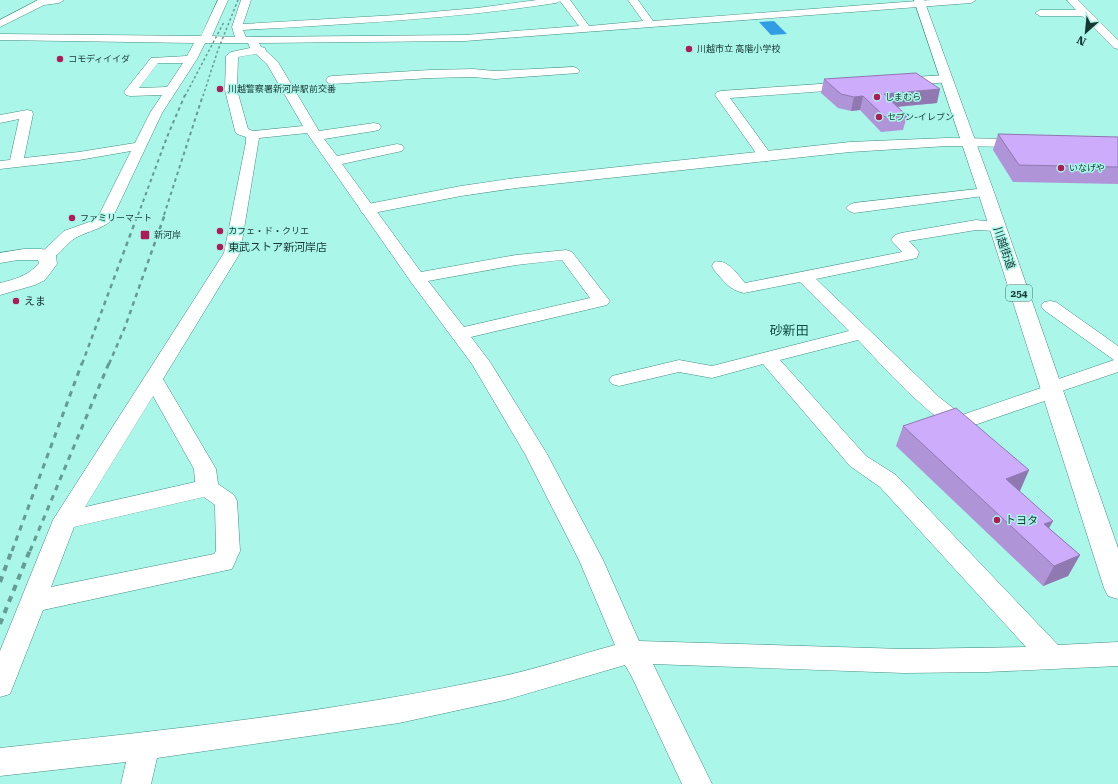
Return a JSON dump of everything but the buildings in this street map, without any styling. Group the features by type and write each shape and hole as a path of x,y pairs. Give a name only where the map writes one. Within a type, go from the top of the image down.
{"main road":[{"name":"川越街道","path":"920,2 986,192 996,226 1118,588"},
{"path":"368,209 461,190 850,147 922,142 1041,144"},
{"path":"0,258 28,254 47,254 48,264 38,276 28,281 0,289"}],"street":[{"path":"0,24 42,2 59,0"},
{"path":"47,254 70,234 104,221 156,113 203,40 223,0"},
{"path":"237,27 246,0"},
{"path":"237,27 358,20 494,5 532,4 556,0"},
{"path":"565,0 587,30"},
{"path":"633,0 651,25"},
{"path":"0,37 203,40 251,43 330,38 464,38 772,16 920,2 971,0"},
{"path":"1072,0 1118,46"},
{"path":"532,4 550,33"},
{"path":"764,5 772,16"},
{"path":"1040,13 1085,13"},
{"path":"237,27 251,43 272,62 314,132 334,161 417,278 480,362 536,454 591,560 631,652 642,669 697,784"},
{"path":"251,43 232,56 231,64 231,90 242,131 252,134 314,132 374,127"},
{"path":"170,91 130,92 155,60 191,59"},
{"path":"332,80 430,74 473,73 495,75 574,71"},
{"path":"891,83 946,79"},
{"path":"766,157 721,95 860,85"},
{"path":"0,119 27,114 16,163"},
{"path":"358,129 377,152"},
{"path":"0,685 65,520 232,253 252,142 252,134"},
{"path":"0,165 79,156 139,146"},
{"path":"334,161 397,148"},
{"path":"854,208 986,192"},
{"path":"720,266 739,287 744,288 911,255 911,252 899,240 901,238 976,224 996,226"},
{"path":"417,278 516,260 566,255 601,301 459,334"},
{"path":"803,276 932,402 960,423 1118,365"},
{"path":"1050,306 1118,355"},
{"path":"619,380 679,366 712,372 805,347 861,334"},
{"path":"768,358 858,461 888,481 1052,657"},
{"path":"34,601 223,562 228,551 226,501 207,488 204,469 153,379"},
{"path":"65,520 207,488"},
{"path":"0,762 145,746 399,710 505,688 631,652 904,661 1118,654"},
{"path":"136,784 145,746"}],"water":[{"path":"774,21 787,34 771,35 759,22"}],"railway":[{"path":"203,96 218,50 238,0"},
{"path":"185,96 224,22"},
{"path":"138,215 167,137 185,95"},
{"path":"164,215 203,95"},
{"path":"82,364 138,214"},
{"path":"109,364 125,327 165,214"},
{"path":"12,551 82,363"},
{"path":"30,551 109,363"},
{"path":"0,582 12,550"},
{"path":"0,624 30,550"}],"place":[{"name":"川越市立 高階小学校","path":"689,49"},
{"name":"コモディイイダ","path":"60,59"},
{"name":"川越警察署新河岸駅前交番","path":"220,89"},
{"name":"しまむら","path":"877,97"},
{"name":"セブン-イレブン","path":"879,117"},
{"name":"いなげや","path":"1061,168"},
{"name":"ファミリーマート","path":"72,218"},
{"name":"カフェ・ド・クリエ","path":"220,231"},
{"name":"新河岸","path":"145,235"},
{"name":"東武ストア新河岸店","path":"220,247"},
{"name":"えま","path":"16,301"},
{"name":"トヨタ","path":"997,520"}],"district":[{"name":"砂新田","path":"789,330"}]}
